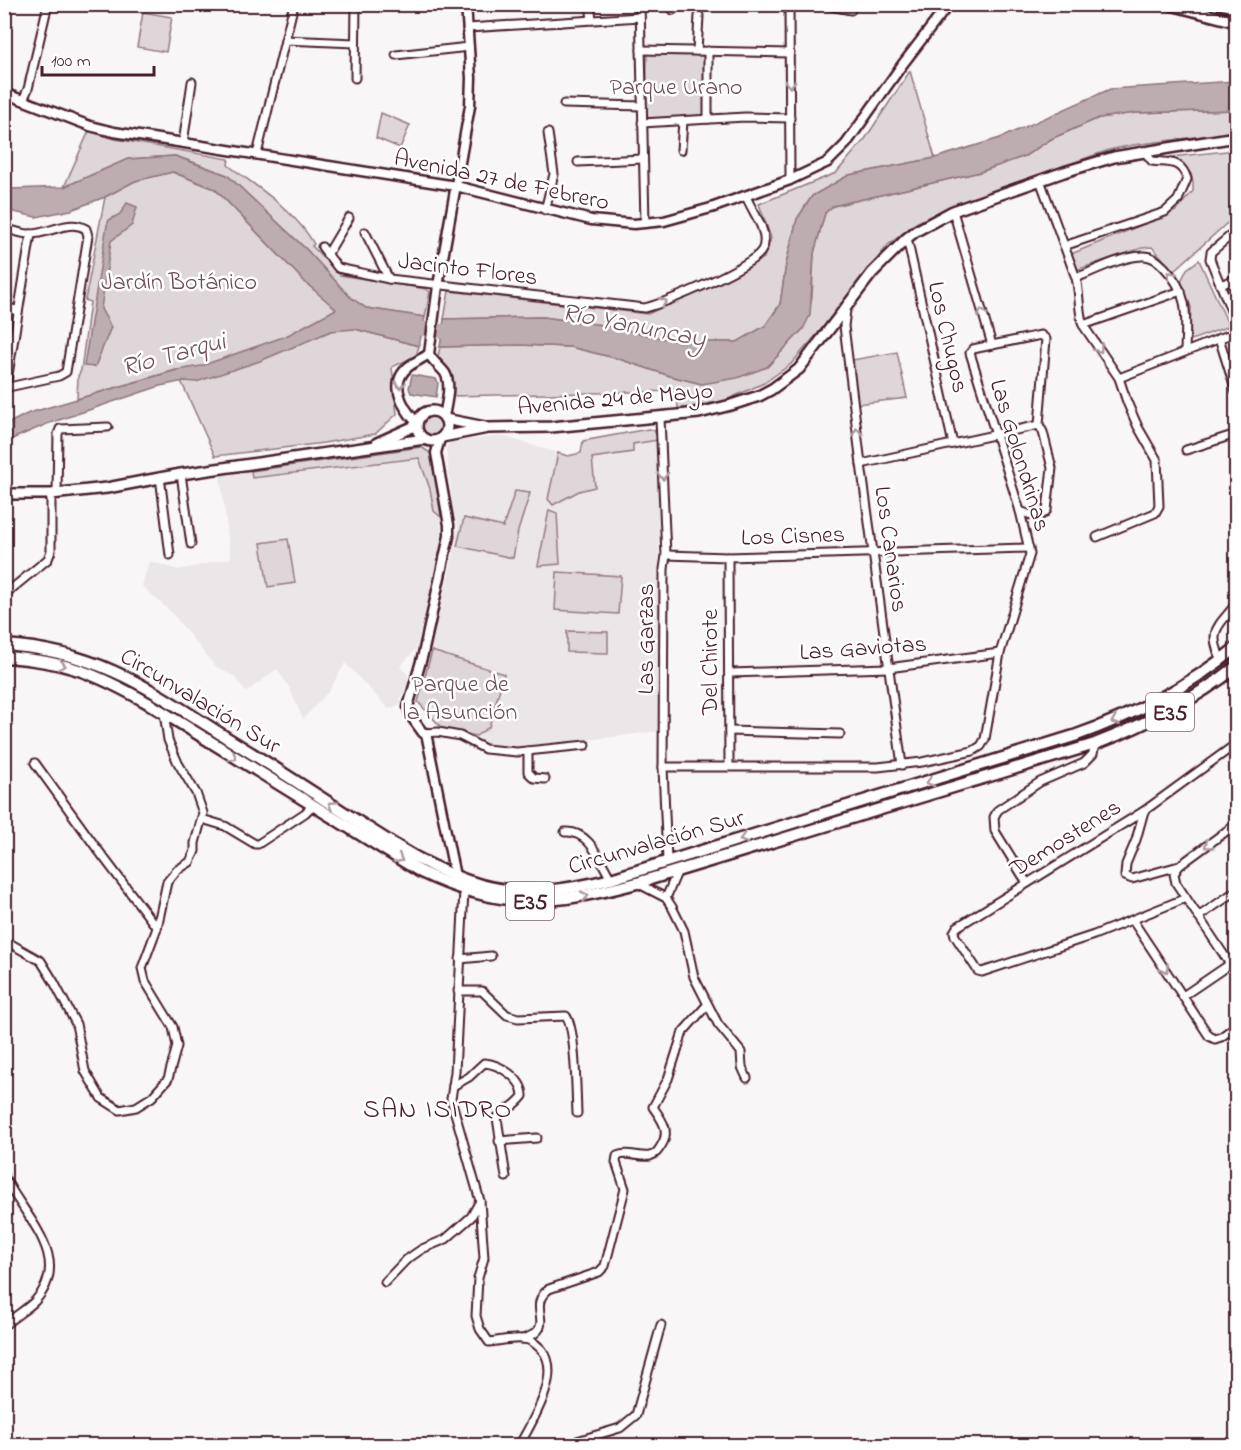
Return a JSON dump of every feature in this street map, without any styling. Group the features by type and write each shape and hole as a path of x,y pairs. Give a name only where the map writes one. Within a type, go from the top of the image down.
{"highway":[{"name":"Circunvalación Sur","path":"4,645 56,651 84,658 122,674 168,700 414,856 455,876 481,885 521,891 565,889 611,879 1100,727 1126,717 1175,692 1236,648"},
{"name":"Circunvalación Sur","path":"4,657 63,664 86,671 123,689 403,862 440,881 464,890 512,900 545,901 576,898 637,883 1095,744 1138,728 1169,712 1200,694 1236,667"}],"main road":[{"path":"1167,4 1236,22"},
{"path":"1221,4 1236,8"},
{"name":"Avenida 24 de Mayo","path":"441,438 488,428 551,427 660,418 717,410 746,401 772,389 799,369 872,273 907,238 953,212 1040,180 1114,157 1235,138"},
{"path":"4,495 107,488 160,477 441,438 447,427 445,418 439,412 428,411 419,417 417,424 419,434 426,440"},
{"name":"Avenida 24 de Mayo","path":"445,418 488,428"},
{"path":"360,449 417,424"}],"street":[{"path":"23,100 28,89 48,4"},
{"path":"257,154 294,4"},
{"path":"355,78 356,4"},
{"path":"445,418 448,380 429,354 438,286 470,106 466,4"},
{"path":"590,4 592,20"},
{"path":"640,4 645,224"},
{"path":"789,4 790,180"},
{"path":"820,4 851,10"},
{"name":"Avenida 27 de Febrero","path":"4,93 90,126 114,132 456,186 545,210 606,223 645,224 678,218 790,180 816,169 837,154 950,4"},
{"path":"697,51 699,16"},
{"path":"468,28 640,17"},
{"path":"285,40 355,43"},
{"path":"396,55 469,47"},
{"path":"641,50 790,53"},
{"path":"708,51 708,119"},
{"path":"183,143 192,82"},
{"path":"564,105 642,106"},
{"path":"642,123 790,118"},
{"path":"681,150 683,121"},
{"path":"545,210 554,174 548,133"},
{"path":"1064,246 1165,212 1175,205 1187,179 1183,169 1175,164 1152,161 1144,151"},
{"path":"578,162 643,159"},
{"path":"1040,180 1076,278 1080,292 1080,315 1083,325 1119,378 1138,427 1156,460 1158,509 1152,515 1097,537"},
{"name":"Jacinto Flores","path":"322,248 338,268 389,279 645,308 662,303 758,255 764,243 762,230 746,196"},
{"name":"Las Golondrinas","path":"902,765 978,749 986,739 1000,653 1016,595 1029,560 1029,548 1020,511 970,353 973,349 992,345 953,212"},
{"path":"327,255 349,218"},
{"path":"4,228 31,234 79,225 86,229 88,236 66,372 59,376 5,387 31,234"},
{"path":"1236,231 1211,252 1210,256 1236,323"},
{"path":"365,232 389,279"},
{"name":"Los Chugos","path":"907,238 953,444"},
{"path":"1076,278 1130,259 1148,256 1159,262 1176,280 1181,291 1185,309 1185,351"},
{"path":"1220,285 1236,279"},
{"path":"1083,325 1181,291"},
{"path":"4,306 18,311"},
{"name":"Los Canarios","path":"846,310 846,339 861,464 902,765"},
{"path":"832,327 840,328 846,339"},
{"path":"1119,378 1236,332"},
{"path":"992,345 1041,335 1046,339 1039,425 1053,468 1047,510 1044,515 1039,516 1020,511"},
{"path":"1219,338 1236,392"},
{"path":"417,424 402,405 398,386 402,373 429,354"},
{"name":"Las Garzas","path":"660,418 666,555 664,569 663,767 668,861"},
{"path":"861,464 1039,425"},
{"path":"4,595 48,559 51,552 60,429 108,427"},
{"path":"1186,450 1236,434"},
{"path":"436,453 441,438"},
{"path":"426,440 436,453 449,525 423,654 408,707 410,715 423,733 438,732 460,736 485,749 528,751 586,745"},
{"path":"181,474 191,544"},
{"path":"160,477 170,555"},
{"name":"Los Cisnes","path":"666,555 728,556 1029,548"},
{"name":"Del Chirote","path":"728,556 729,766"},
{"path":"1221,660 1213,636 1236,604"},
{"name":"Las Gaviotas","path":"729,673 888,668 1000,653"},
{"path":"4,940 41,961 66,1002 76,1024 85,1071 100,1098 120,1110 136,1107 152,1097 168,1079 177,1046 173,1027 145,981 142,969 157,928 167,882 177,870 190,862 204,813 196,792 178,763 168,740 164,713"},
{"path":"729,731 840,734"},
{"path":"426,733 455,876"},
{"path":"1027,884 995,831 993,825 998,810 1040,782 1084,763 1093,754 1095,744"},
{"name":"Demostenes","path":"1133,921 982,972 978,971 954,932 957,927 1144,811 1236,744"},
{"path":"528,751 528,772 534,777 545,779"},
{"path":"35,763 157,928"},
{"path":"663,767 902,765"},
{"path":"202,819 225,826 258,844 312,806"},
{"path":"1144,811 1126,864 1126,878 1132,879 1179,866 1236,824"},
{"path":"565,832 582,836 592,845 611,879"},
{"path":"1179,866 1174,874 1176,883 1198,917 1233,962 1236,973"},
{"path":"666,898 679,870"},
{"path":"637,883 666,898 684,931 694,977 718,1024 741,1052 742,1067 747,1078"},
{"path":"464,890 451,1099 480,1201 484,1258 478,1278 476,1316 480,1329 489,1342 533,1336 540,1331 539,1301 542,1294 549,1289 599,1272 605,1266 625,1189 616,1162 617,1156 623,1154 649,1156 656,1154 663,1143 666,1129 653,1107 668,1079 683,1032 707,1005"},
{"path":"1198,917 1236,891"},
{"path":"1186,898 1133,921 1209,1036 1215,1039 1236,1026"},
{"path":"460,959 491,956"},
{"path":"1183,996 1233,962"},
{"path":"458,991 482,991 507,1016 518,1018 566,1016 569,1019 577,1113"},
{"path":"453,1086 469,1077 484,1063 493,1064 508,1073 521,1085 523,1096 516,1106 503,1112 497,1118 506,1177"},
{"path":"499,1142 537,1138"},
{"path":"4,1176 40,1234 48,1250 50,1264 49,1274 41,1293 6,1324"},
{"path":"385,1282 422,1249 446,1239 471,1216 480,1201"},
{"path":"575,1446 576,1441 620,1428 636,1415 661,1325"},
{"path":"519,1446 542,1403 548,1377 547,1356 535,1343 523,1339"}],"shaded area":[{"path":"1236,81 1236,110 1135,113 1099,118 1051,139 1025,156 980,172 833,206 825,213 814,253 810,315 803,329 767,367 737,378 702,384 570,347 520,345 440,347 444,319 543,317 602,325 680,342 737,342 765,326 780,305 786,264 797,219 812,196 849,175 935,158 1000,138 1110,89"},
{"path":"175,156 227,175 307,250 350,297 366,308 425,317 419,346 355,329 331,331 260,361 196,382 184,381 160,386 47,424 5,442 5,425 29,413 177,370 201,366 286,336 336,309 306,283 215,189 173,172 135,181 105,197 71,210 36,217 5,210 5,185 11,189 64,187 128,159"},
{"path":"127,203 137,207 132,225 111,241 101,309 111,327 95,367 84,366 107,225 109,220 120,214"},
{"path":"412,375 436,379 438,383 436,397 411,393 409,388"},
{"path":"648,429 654,430 658,440 658,731 526,748 483,746 480,739 476,737 442,728 418,702 453,557 458,527 453,510 447,446 451,442 502,436 568,456 581,453 583,441"},
{"path":"415,447 426,449 432,454 441,517 441,542 417,647 400,667 408,675 406,689 399,699 403,703 389,709 345,663 329,691 303,719 289,687 277,669 246,692 234,676 215,666 171,612 142,586 149,561 179,570 231,558 220,475"}],"green space":[{"path":"143,12 172,17 166,52 137,47"},
{"name":"Parque Urano","path":"647,54 706,55 705,119 646,118"},
{"path":"910,71 935,158 849,175 812,196 797,219 786,264 780,304 765,326 738,342 680,342 602,325 543,317 444,319 449,291 648,314 764,258 771,238 759,204 836,173 865,139"},
{"path":"1236,110 1236,132 1109,150 959,203 916,223 888,245 791,364 764,383 724,401 678,409 677,391 452,396 450,371 438,356 440,347 520,345 570,347 702,384 767,367 803,329 812,297 814,253 825,213 833,206 980,172 1025,156 1051,139 1099,118 1135,113"},
{"path":"381,113 410,125 400,148 376,138"},
{"path":"89,131 115,139 229,159 228,165 275,200 297,221 314,244 312,246 340,275 426,289 430,292 425,317 366,308 350,297 307,250 227,175 190,161 175,156 128,159 64,187"},
{"path":"1236,150 1236,215 1174,271 1152,247 1142,248 1076,270 1071,254 1176,211 1193,191 1191,174 1170,157"},
{"name":"Jardín Botánico","path":"172,172 215,189 306,283 337,309 355,329 419,346 416,356 392,367 397,414 375,434 324,443 215,456 176,370 77,399 78,376 81,370 90,302 85,300 105,197 135,181"},
{"path":"1199,260 1229,326 1189,341 1191,307 1181,281 1187,269"},
{"path":"897,352 907,398 857,404 852,360"},
{"path":"428,416 436,416 442,422 442,430 436,436 428,436 422,430 422,422"},
{"path":"648,429 654,430 658,440 633,444 633,452 592,458 595,487 579,491 553,505 548,499 558,453 568,456 581,453 583,441"},
{"path":"421,447 432,454 441,517 434,511 430,489 419,458 252,478 251,471"},
{"path":"515,491 530,493 518,531 513,558 457,546 464,518 503,527"},
{"path":"549,510 557,513 560,564 538,566"},
{"path":"288,539 295,583 268,587 261,543"},
{"path":"557,572 621,576 618,614 555,610"},
{"path":"567,631 608,632 608,653 567,652"},
{"name":"Parque de la Asunción","path":"432,651 504,674 489,727 476,736 442,728 418,702"}],"waterway":[{"name":"Río Yanuncay","path":"407,327 459,333"}],"district":[{"name":"SAN ISIDRO","path":"438,1108"}],"water label":[{"name":"Río Tarqui","path":"173,353"}]}
